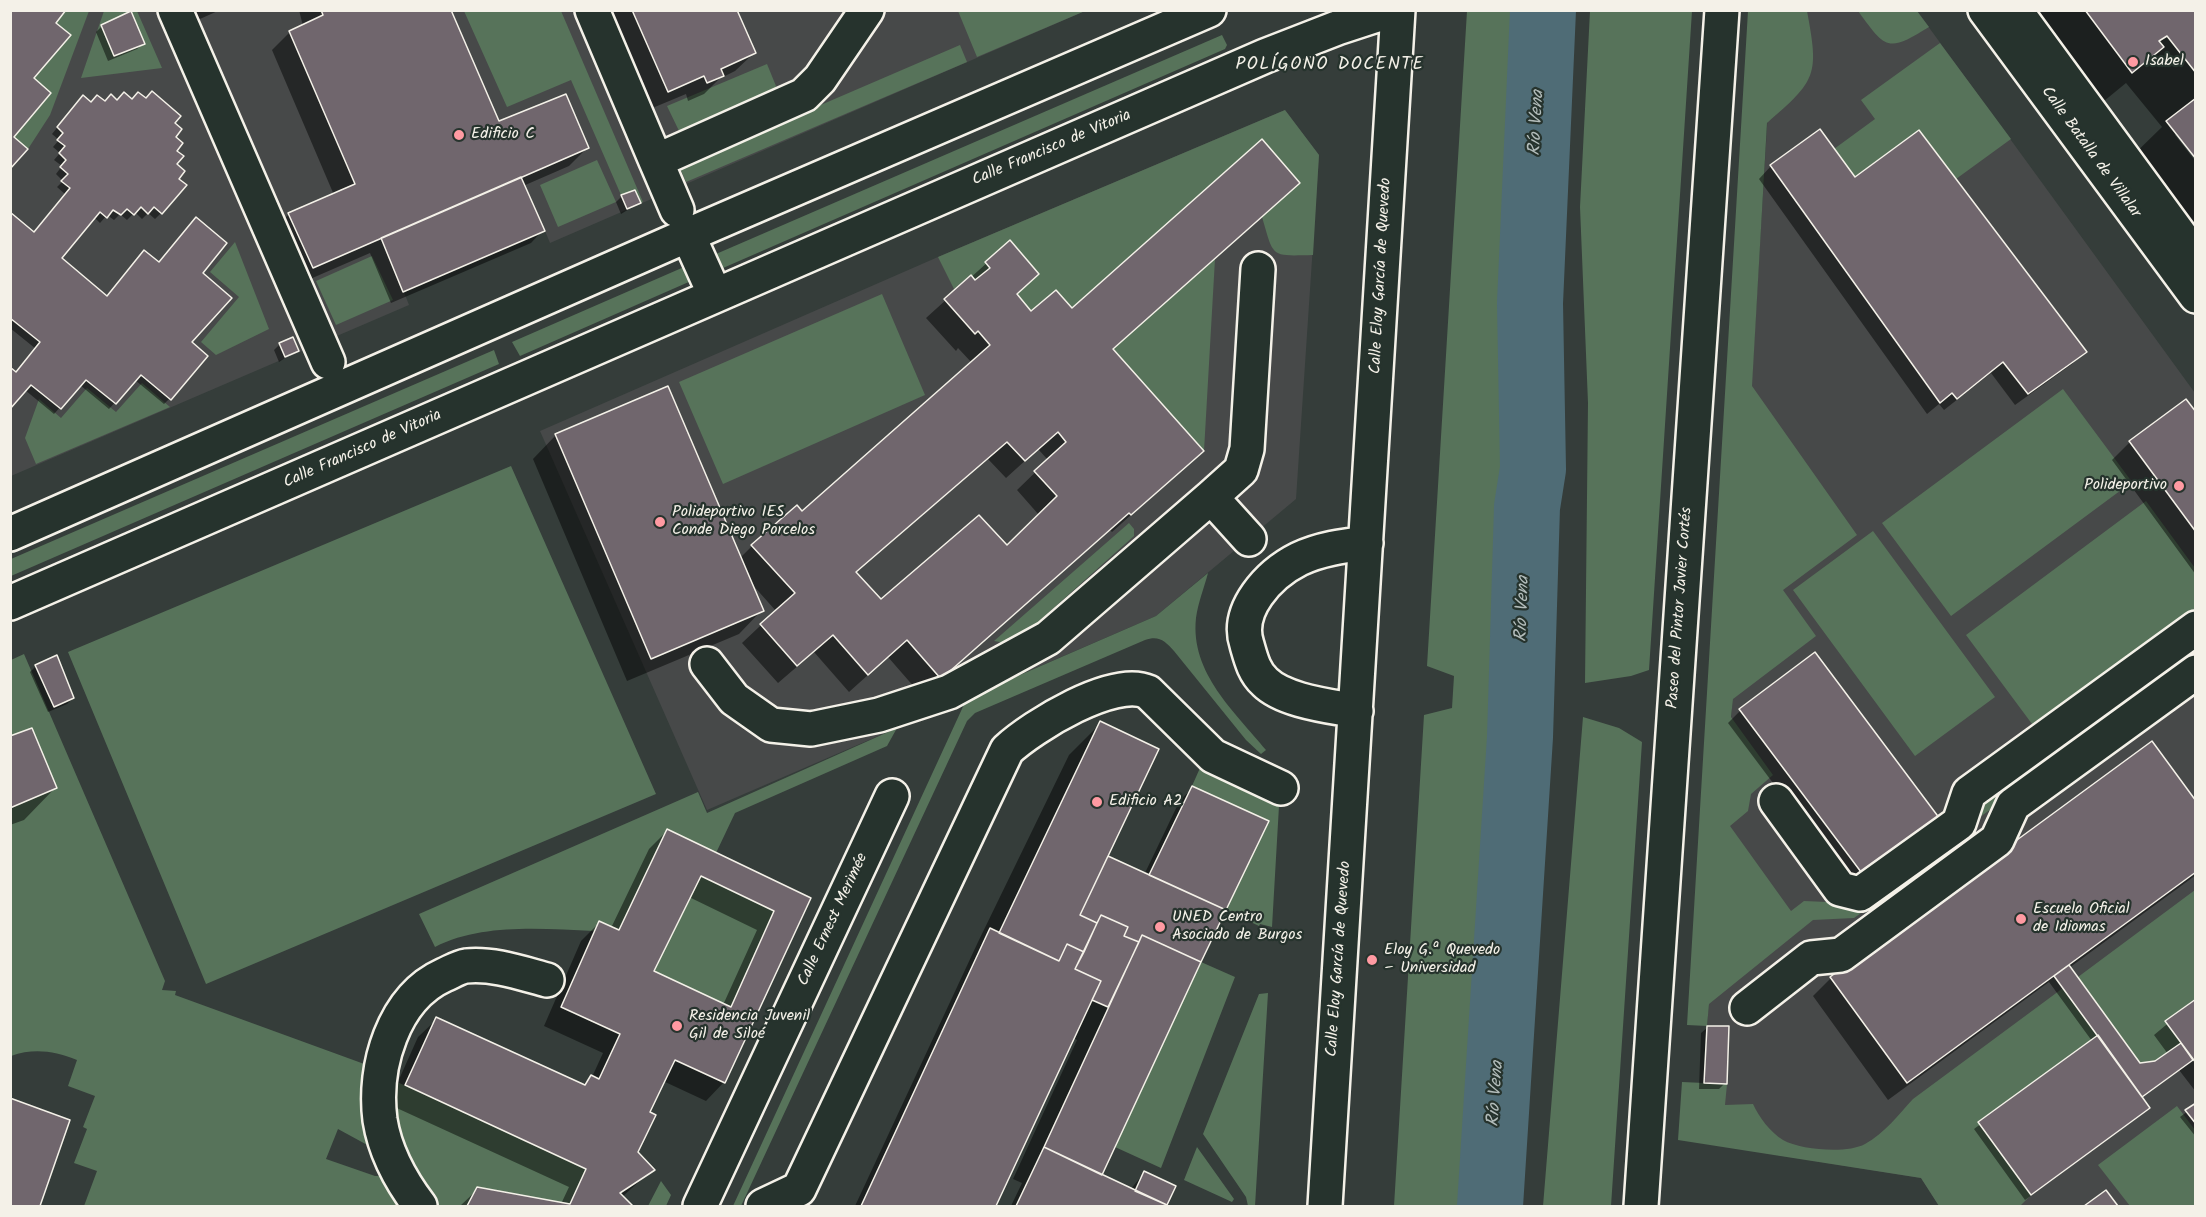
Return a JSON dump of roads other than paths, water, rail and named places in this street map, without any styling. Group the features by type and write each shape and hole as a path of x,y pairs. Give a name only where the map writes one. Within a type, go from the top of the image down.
{"street":[{"path":"175,10 324,352"},
{"path":"592,10 715,295"},
{"path":"672,199 804,95 820,79 867,10"},
{"path":"10,534 672,199 1209,10"},
{"name":"Calle Francisco de Vitoria","path":"10,603 1265,56 1337,28 1392,10"},
{"name":"Calle Eloy García de Quevedo","path":"1325,1206 1398,10"},
{"name":"Paseo del Pintor Javier Cortés","path":"1641,1206 1722,10"},
{"name":"Calle Batalla de Villalar","path":"1985,10 2196,296"},
{"name":"Calle Batalla de Villalar","path":"2015,10 2196,257"},
{"path":"706,664 734,699 771,725 811,729 879,715 939,696 1048,638 1240,470 1247,449 1258,269"},
{"path":"1211,497 1249,539"},
{"path":"1356,711 1319,705 1278,691 1265,682 1254,667 1243,634 1248,607 1278,573 1299,559 1329,549 1366,543"},
{"path":"1776,801 1840,889 1860,894 1959,823 1969,793 2196,628"},
{"path":"1747,1008 1811,958 1841,955 1997,840 2013,805 2196,672"},
{"path":"763,1206 799,1189 1007,750 1019,739 1038,725 1102,694 1130,688 1141,689 1148,692 1213,756 1281,788"},
{"name":"Calle Ernest Merimée","path":"700,1206 892,796"},
{"path":"420,1206 393,1161 380,1122 380,1074 390,1037 403,1010 418,990 464,966 490,966 547,980"}],"waterway":[{"name":"Río Vena","path":"1490,1206 1520,737 1527,507 1533,469 1530,303 1543,10"}],"place":[{"name":"Isabel","path":"2133,62"},
{"name":"Edificio C","path":"459,135"},
{"name":"Polideportivo","path":"2179,486"},
{"name":"Polideportivo IES Conde Diego Porcelos","path":"660,522"},
{"name":"Edificio A2","path":"1097,802"},
{"name":"Escuela Oficial de Idiomas","path":"2021,919"},
{"name":"UNED Centro Asociado de Burgos","path":"1160,927"},
{"name":"Eloy G.ª Quevedo – Universidad","path":"1372,960"},
{"name":"Residencia Juvenil Gil de Siloé","path":"677,1026"}],"district":[{"name":"POLÍGONO DOCENTE","path":"1330,66"}]}
